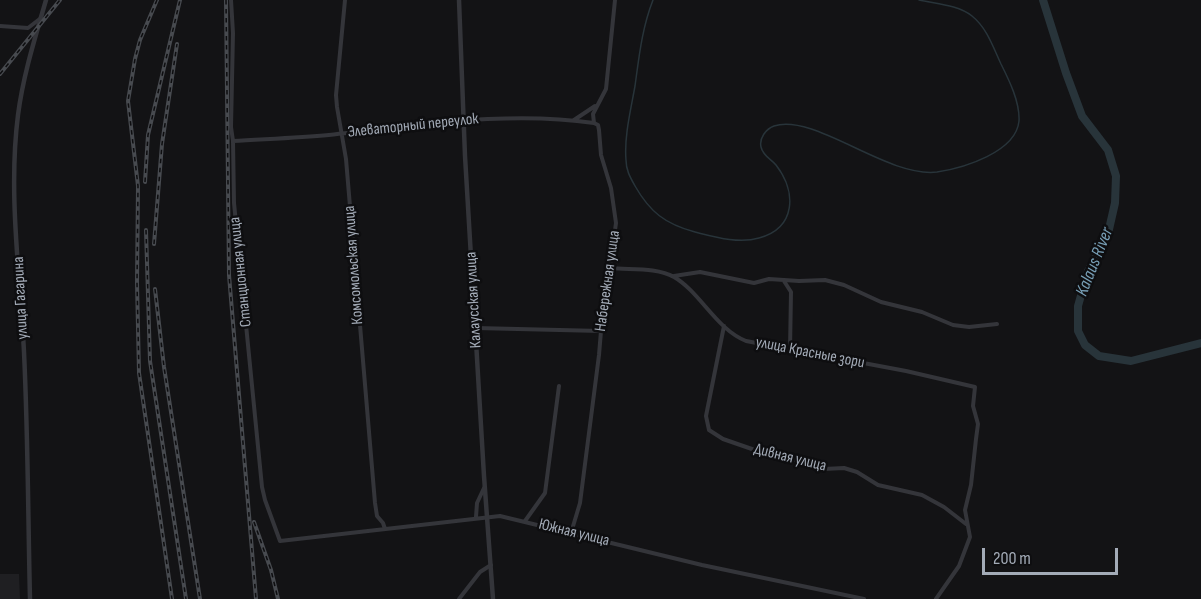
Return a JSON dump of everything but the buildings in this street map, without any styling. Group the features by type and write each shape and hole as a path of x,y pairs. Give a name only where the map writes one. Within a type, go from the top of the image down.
{"street":[{"name":"улица Гагарина","path":"30,599 16,141 18,114 46,0"},
{"name":"Станционная улица","path":"231,0 233,33 231,127 234,203 262,487 280,541"},
{"name":"Комсомольская улица","path":"345,0 336,95 346,159 375,503 377,516 385,529"},
{"name":"Калаусская улица","path":"459,0 493,599"},
{"name":"Набережная улица","path":"571,533 580,502 616,223 608,174 600,155 598,125 594,123 593,114 604,95 607,83 615,0"},
{"path":"0,26 28,28 41,17"},
{"path":"573,120 597,105"},
{"name":"Элеваторный переулок","path":"233,141 272,140 465,119 519,117 594,123"},
{"path":"610,268 659,272 673,276 700,272 754,283 769,279 830,281 880,302 922,312 953,325 969,327 997,324"},
{"name":"улица Красные зори","path":"673,276 733,334 752,343 975,387 973,406 978,424 965,510 967,525"},
{"path":"784,280 791,292 790,350"},
{"name":"Дивная улица","path":"724,325 706,416 711,432 723,439 775,457 795,460 824,469 844,468 857,472 878,485 922,495 944,507 967,525"},
{"path":"476,328 601,331"},
{"path":"721,340 733,334"},
{"path":"525,521 545,493 559,386"},
{"path":"476,517 477,504 485,487"},
{"name":"Южная улица","path":"280,541 500,516 702,565 864,599"},
{"path":"936,599 959,566 970,537 967,525"},
{"path":"459,599 480,572 492,565"}],"shaded area":[{"path":"0,574 19,574 20,599 0,599"}],"waterway":[{"path":"653,0 641,43 627,132 626,160 629,173 646,203 667,221 695,232 743,240 751,240 771,233 786,218 789,208 790,197 783,175 763,153 761,147 764,134 774,126 791,124 810,129 896,166 917,171 937,172 961,167 987,157 999,150 1016,132 1019,121 1016,99 982,26 960,9 919,0"},
{"name":"Kalaus River","path":"1043,0 1082,116 1108,150 1116,176 1115,203 1107,238 1088,271 1078,306 1078,331 1085,345 1099,356 1131,361 1201,343"}],"railway":[{"path":"0,74 60,0"},
{"path":"157,0 140,40 128,101 138,186 139,373 172,599"},
{"path":"145,182 148,135 180,0"},
{"path":"226,0 229,275 256,599"},
{"path":"154,244 162,144 177,44"},
{"path":"146,230 150,361 186,599"},
{"path":"155,289 164,367 200,599"},
{"path":"254,522 271,570 278,599"}]}
